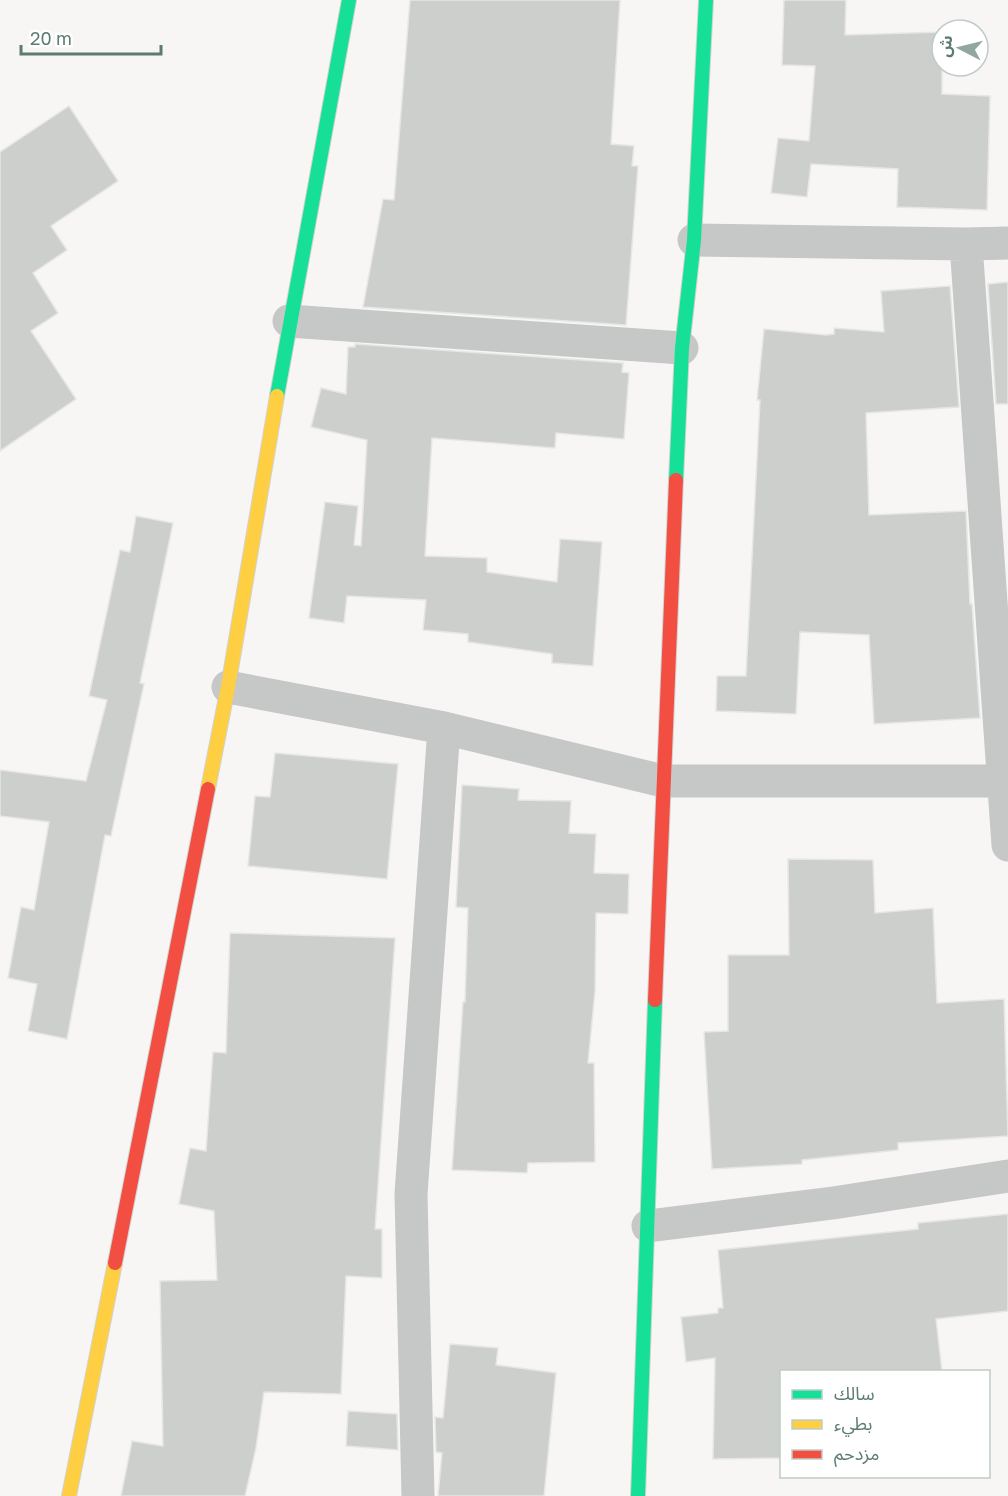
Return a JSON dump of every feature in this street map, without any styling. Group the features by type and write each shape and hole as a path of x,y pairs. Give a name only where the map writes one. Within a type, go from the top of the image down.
{"street":[{"path":"69,1496 228,687 289,321 349,0"},
{"path":"638,1496 663,782 682,348 694,240 706,0"},
{"path":"694,240 1008,243"},
{"path":"966,244 1006,781 1008,844"},
{"path":"289,321 682,348"},
{"path":"228,687 444,728 663,782 1006,781"},
{"path":"418,1496 411,1194 444,728"},
{"path":"648,1227 834,1203 1008,1176"}],"building":[{"path":"410,0 620,0 611,144 634,146 632,166 638,166 626,325 363,307 383,199 394,200"},
{"path":"784,0 846,0 845,35 930,32 930,78 942,78 942,94 990,96 987,210 897,207 898,169 811,164 807,197 771,193 778,138 809,141 815,66 782,65"},
{"path":"69,106 118,181 51,226 67,250 33,273 58,313 31,331 76,399 0,451 0,152"},
{"path":"1008,282 1008,404 996,404 988,284"},
{"path":"950,286 959,407 866,413 869,515 966,511 970,604 972,604 980,718 874,724 869,635 800,632 796,714 716,711 717,676 746,676 760,400 757,400 764,329 826,335 834,334 834,328 884,332 881,291"},
{"path":"355,344 623,363 622,372 629,373 624,439 556,433 555,448 432,438 425,556 487,558 487,572 557,582 560,539 602,542 593,666 552,663 552,654 468,642 468,634 423,630 426,600 347,596 344,623 309,618 325,502 358,506 354,545 361,546 367,440 311,427 321,388 346,394 348,347 355,347"},
{"path":"136,516 173,523 140,683 144,684 111,836 105,835 67,1039 28,1031 37,984 8,978 21,907 34,910 49,822 0,816 0,770 86,781 107,700 89,696 120,550 130,552"},
{"path":"275,753 398,764 387,879 248,866 255,796 270,797"},
{"path":"462,785 519,789 518,800 571,801 569,833 596,834 594,873 629,874 628,914 596,913 595,991 588,1063 594,1063 595,1162 528,1163 527,1173 452,1170 463,1002 465,1002 468,908 456,907"},
{"path":"788,859 873,860 875,913 933,908 937,1003 1004,999 1008,1136 898,1143 898,1150 802,1160 802,1164 712,1169 704,1032 728,1031 728,955 789,955"},
{"path":"230,933 395,938 375,1229 382,1229 382,1278 346,1276 341,1394 264,1392 256,1448 245,1496 121,1496 132,1441 163,1446 160,1281 217,1280 214,1211 179,1204 190,1148 206,1151 213,1052 226,1053"},
{"path":"1008,1214 1008,1311 936,1319 942,1370 780,1370 780,1458 713,1459 715,1358 686,1362 681,1317 718,1313 718,1308 723,1308 718,1250 918,1229 918,1223"},
{"path":"450,1344 498,1348 496,1365 556,1373 544,1496 438,1496 442,1453 436,1452 435,1417 443,1418"},
{"path":"348,1411 397,1414 398,1450 346,1446"}],"traffic: fast":[{"path":"277,396 349,0"},
{"path":"676,480 682,348 694,240 706,0"},
{"path":"638,1496 655,1000"}],"traffic: slow":[{"path":"208,789 228,687 277,396"},
{"path":"69,1496 115,1263"}],"traffic: jam":[{"path":"655,1000 676,480"},
{"path":"115,1263 208,789"}]}
